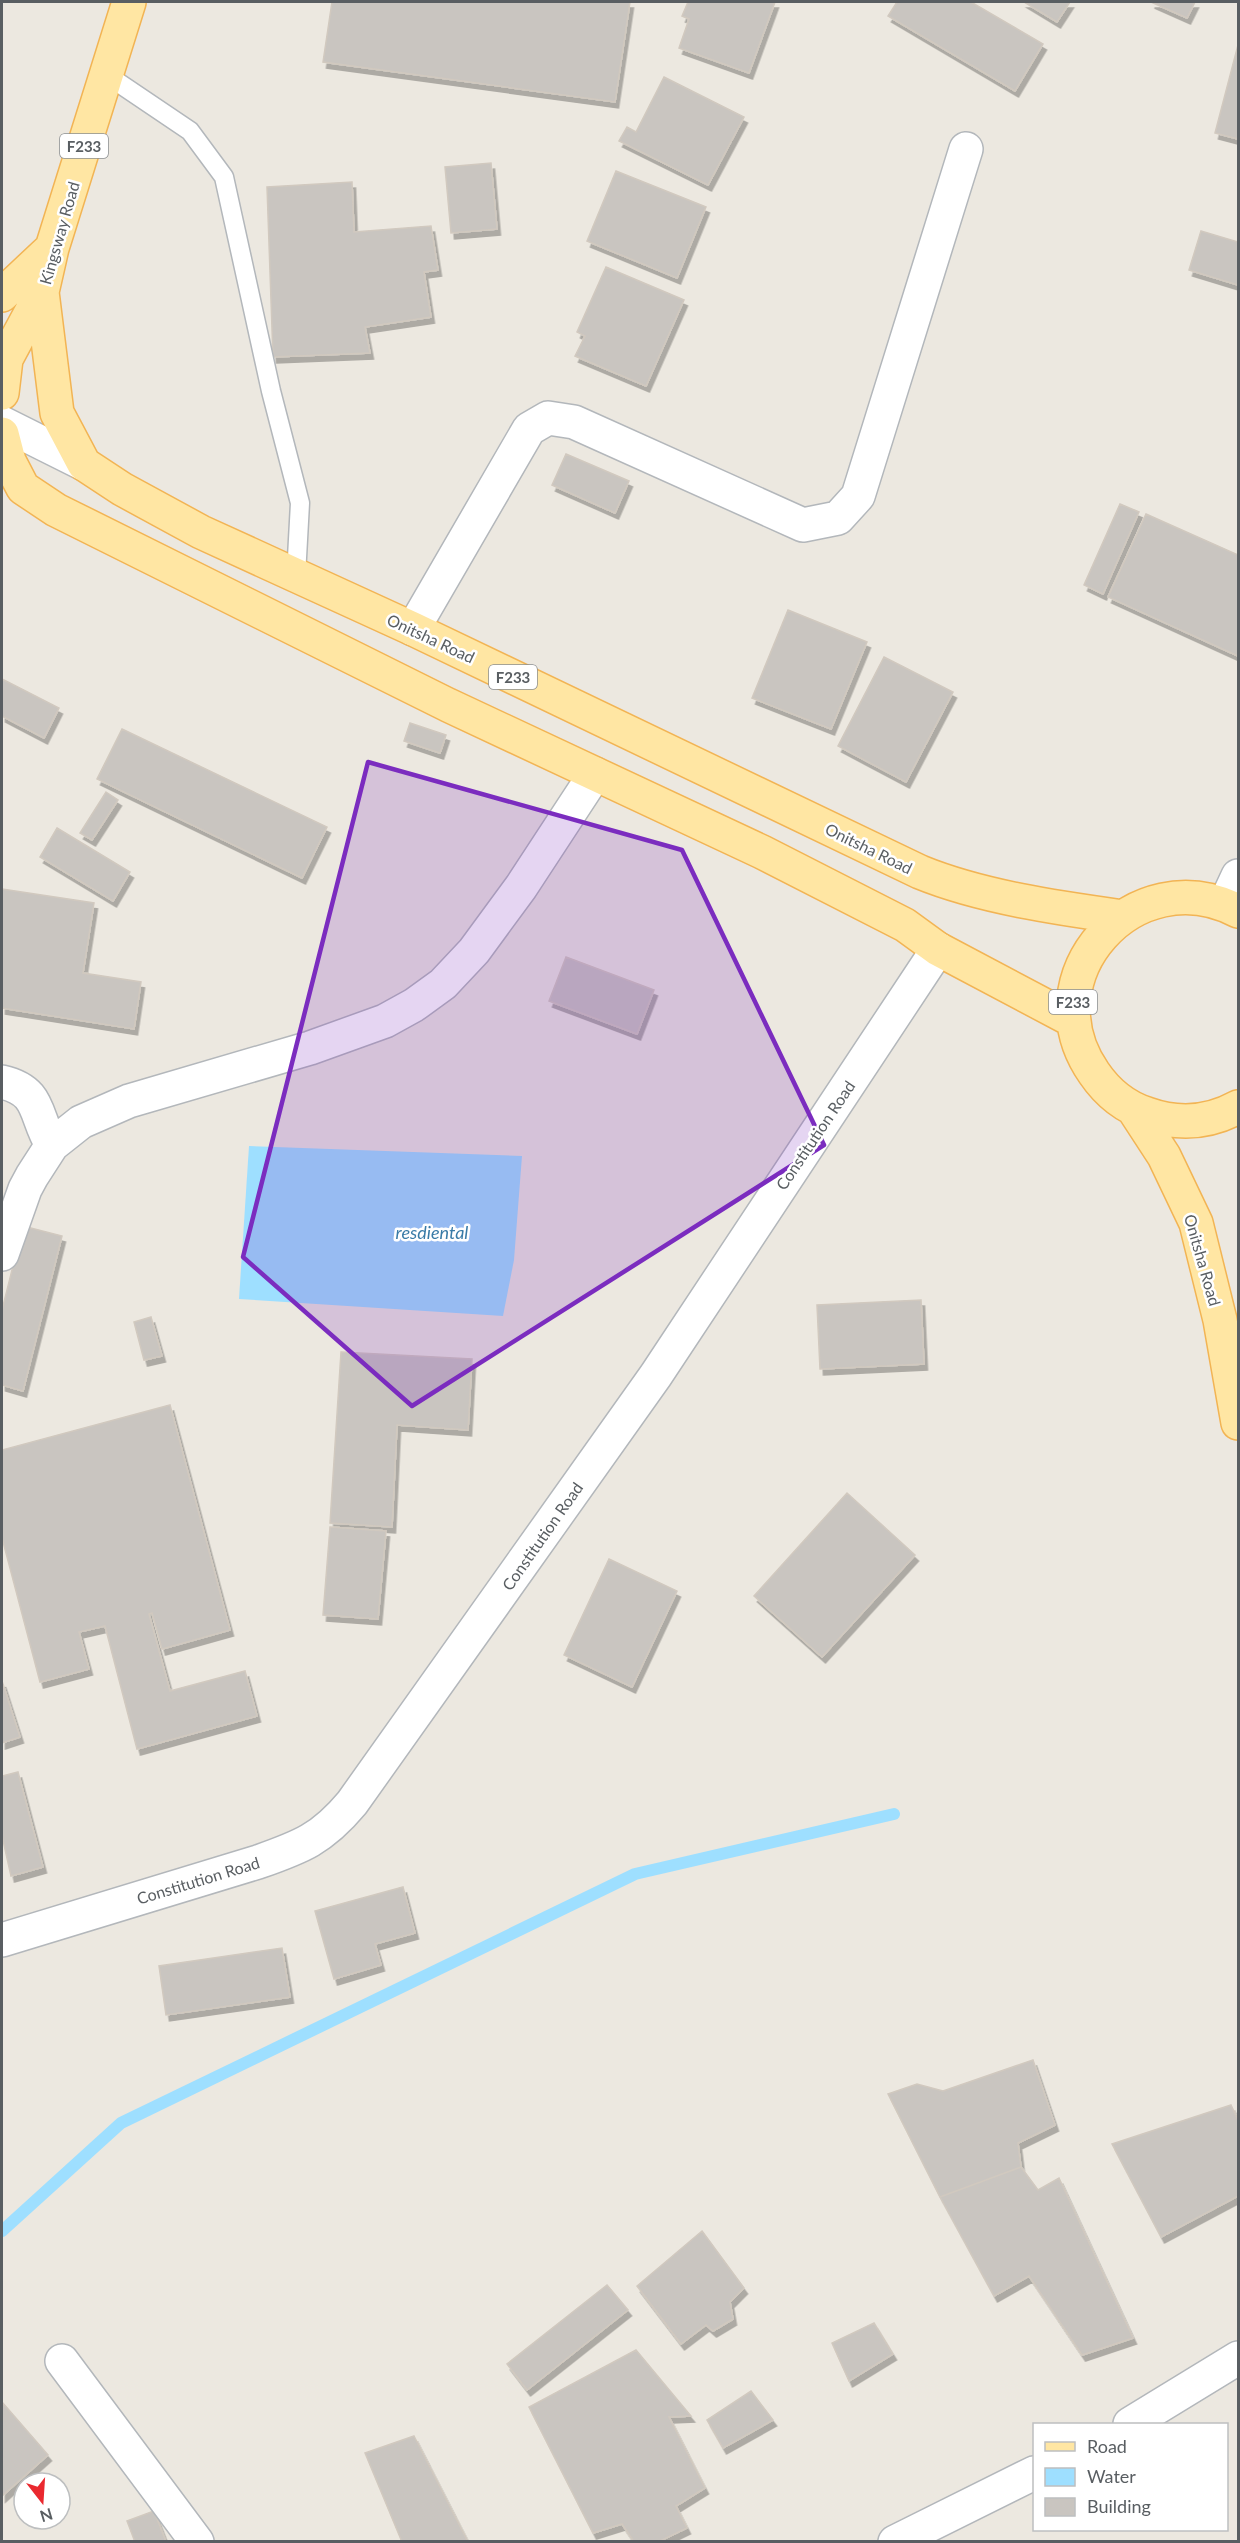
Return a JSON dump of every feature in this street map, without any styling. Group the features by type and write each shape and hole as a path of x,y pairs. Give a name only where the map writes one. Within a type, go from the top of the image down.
{"main road":[{"name":"Kingsway Road","path":"42,292 52,248 129,2"},
{"path":"2,295 52,248"},
{"name":"Onitsha Road","path":"42,292 57,413 84,464 122,489 201,532 413,629 948,884 1070,910 1123,917"},
{"name":"F233","path":"2,393 6,359 42,292"},
{"name":"F233","path":"2,434 9,461 23,488 56,510 447,705 762,852 905,925 938,949 1072,1020"},
{"name":"F233","path":"1234,897 1162,900 1141,906 1123,917 1100,937 1083,962 1074,991 1072,1020 1082,1057 1087,1065 1104,1088 1134,1110 1163,1120 1193,1122 1223,1115 1239,1107"},
{"name":"Onitsha Road","path":"1134,1110 1164,1156 1196,1223 1220,1320 1239,1423"}],"street":[{"path":"413,629 529,429 548,418 574,422 803,525 838,518 858,496 966,148"},
{"path":"2,423 84,464"},
{"path":"2,1254 13,1183 52,1145 81,1122 110,1108 310,1048 385,1021 414,1005 443,984 474,951 521,887 595,774"},
{"name":"Constitution Road","path":"2,1940 258,1862 292,1850 333,1825 359,1793 656,1375 938,949"},
{"path":"2,1082 17,1087 29,1096 38,1108 43,1128 52,1145"},
{"path":"1132,2423 1239,2358"},
{"path":"62,2361 197,2541"},
{"path":"895,2541 1033,2474"}],"lane":[{"path":"107,75 190,131 224,177 271,391 300,502 296,576"}],"highlighted area":[{"path":"368,762 682,850 824,1145 412,1406 243,1257"}],"water":[{"name":"resdiental","path":"249,1146 522,1156 514,1260 503,1316 239,1299"}],"building":[{"path":"332,2 630,2 615,102 323,62"},
{"path":"688,2 775,2 749,73 679,48 689,19 682,16"},
{"path":"897,2 971,2 1043,44 1015,91 888,16"},
{"path":"1024,2 1070,2 1057,22"},
{"path":"1151,2 1195,2 1187,18"},
{"path":"1238,45 1238,139 1215,133"},
{"path":"664,77 744,117 708,185 619,141 627,127 636,132"},
{"path":"491,163 497,229 451,233 445,167"},
{"path":"616,171 706,207 677,278 587,241"},
{"path":"352,182 354,232 431,226 438,270 424,272 431,317 365,327 370,353 273,357 267,187"},
{"path":"1201,231 1238,242 1238,285 1189,270"},
{"path":"606,267 684,300 646,386 575,356 585,336 577,332"},
{"path":"566,454 629,481 615,513 552,485"},
{"path":"1120,504 1139,512 1103,594 1084,585"},
{"path":"1146,514 1238,555 1238,656 1108,597"},
{"path":"788,610 867,642 831,729 752,698"},
{"path":"884,657 953,692 906,782 838,746"},
{"path":"2,679 59,708 44,738 2,716"},
{"path":"410,723 446,735 440,753 404,741"},
{"path":"122,729 327,827 302,878 97,779"},
{"path":"106,792 118,800 92,840 80,833"},
{"path":"57,828 130,872 113,901 40,857"},
{"path":"2,889 94,903 83,973 141,982 134,1029 2,1008"},
{"path":"566,957 654,990 637,1034 549,1001"},
{"path":"23,1226 62,1236 23,1391 2,1385 2,1310"},
{"path":"921,1300 924,1364 820,1369 817,1305"},
{"path":"151,1317 162,1356 144,1360 134,1322"},
{"path":"341,1352 472,1359 468,1430 397,1425 392,1527 330,1523"},
{"path":"170,1405 230,1630 162,1649 152,1613 149,1614 170,1691 245,1671 257,1716 137,1749 105,1626 79,1632 89,1669 40,1682 2,1538 2,1450"},
{"path":"847,1493 915,1555 822,1657 754,1596"},
{"path":"330,1527 386,1531 378,1619 323,1615"},
{"path":"609,1559 677,1591 632,1687 564,1655"},
{"path":"2,1681 20,1737 2,1743"},
{"path":"18,1772 43,1867 11,1876 2,1836 2,1776"},
{"path":"403,1887 415,1933 375,1944 381,1965 334,1979 315,1911"},
{"path":"282,1948 290,1997 166,2015 159,1966"},
{"path":"1033,2060 1055,2125 1018,2143 1021,2167 940,2197 888,2094 917,2084 943,2091"},
{"path":"1231,2105 1238,2120 1238,2196 1161,2237 1112,2144"},
{"path":"1021,2167 1038,2190 1059,2178 1133,2338 1082,2355 1029,2276 994,2296 940,2197"},
{"path":"702,2231 744,2288 730,2302 733,2319 713,2331 706,2325 681,2344 637,2286"},
{"path":"607,2285 628,2310 527,2390 507,2364"},
{"path":"874,2323 893,2354 849,2381 832,2343"},
{"path":"636,2350 691,2416 669,2417 705,2488 676,2506 687,2528 658,2542 634,2542 622,2524 593,2533 529,2407"},
{"path":"751,2391 773,2420 723,2448 707,2420"},
{"path":"2,2402 48,2455 30,2471 12,2471 12,2487 2,2496"},
{"path":"414,2436 468,2542 402,2542 365,2453"},
{"path":"154,2511 166,2542 135,2542 127,2521"}],"waterway":[{"path":"2,2231 121,2123 635,1874 894,1814"}]}
